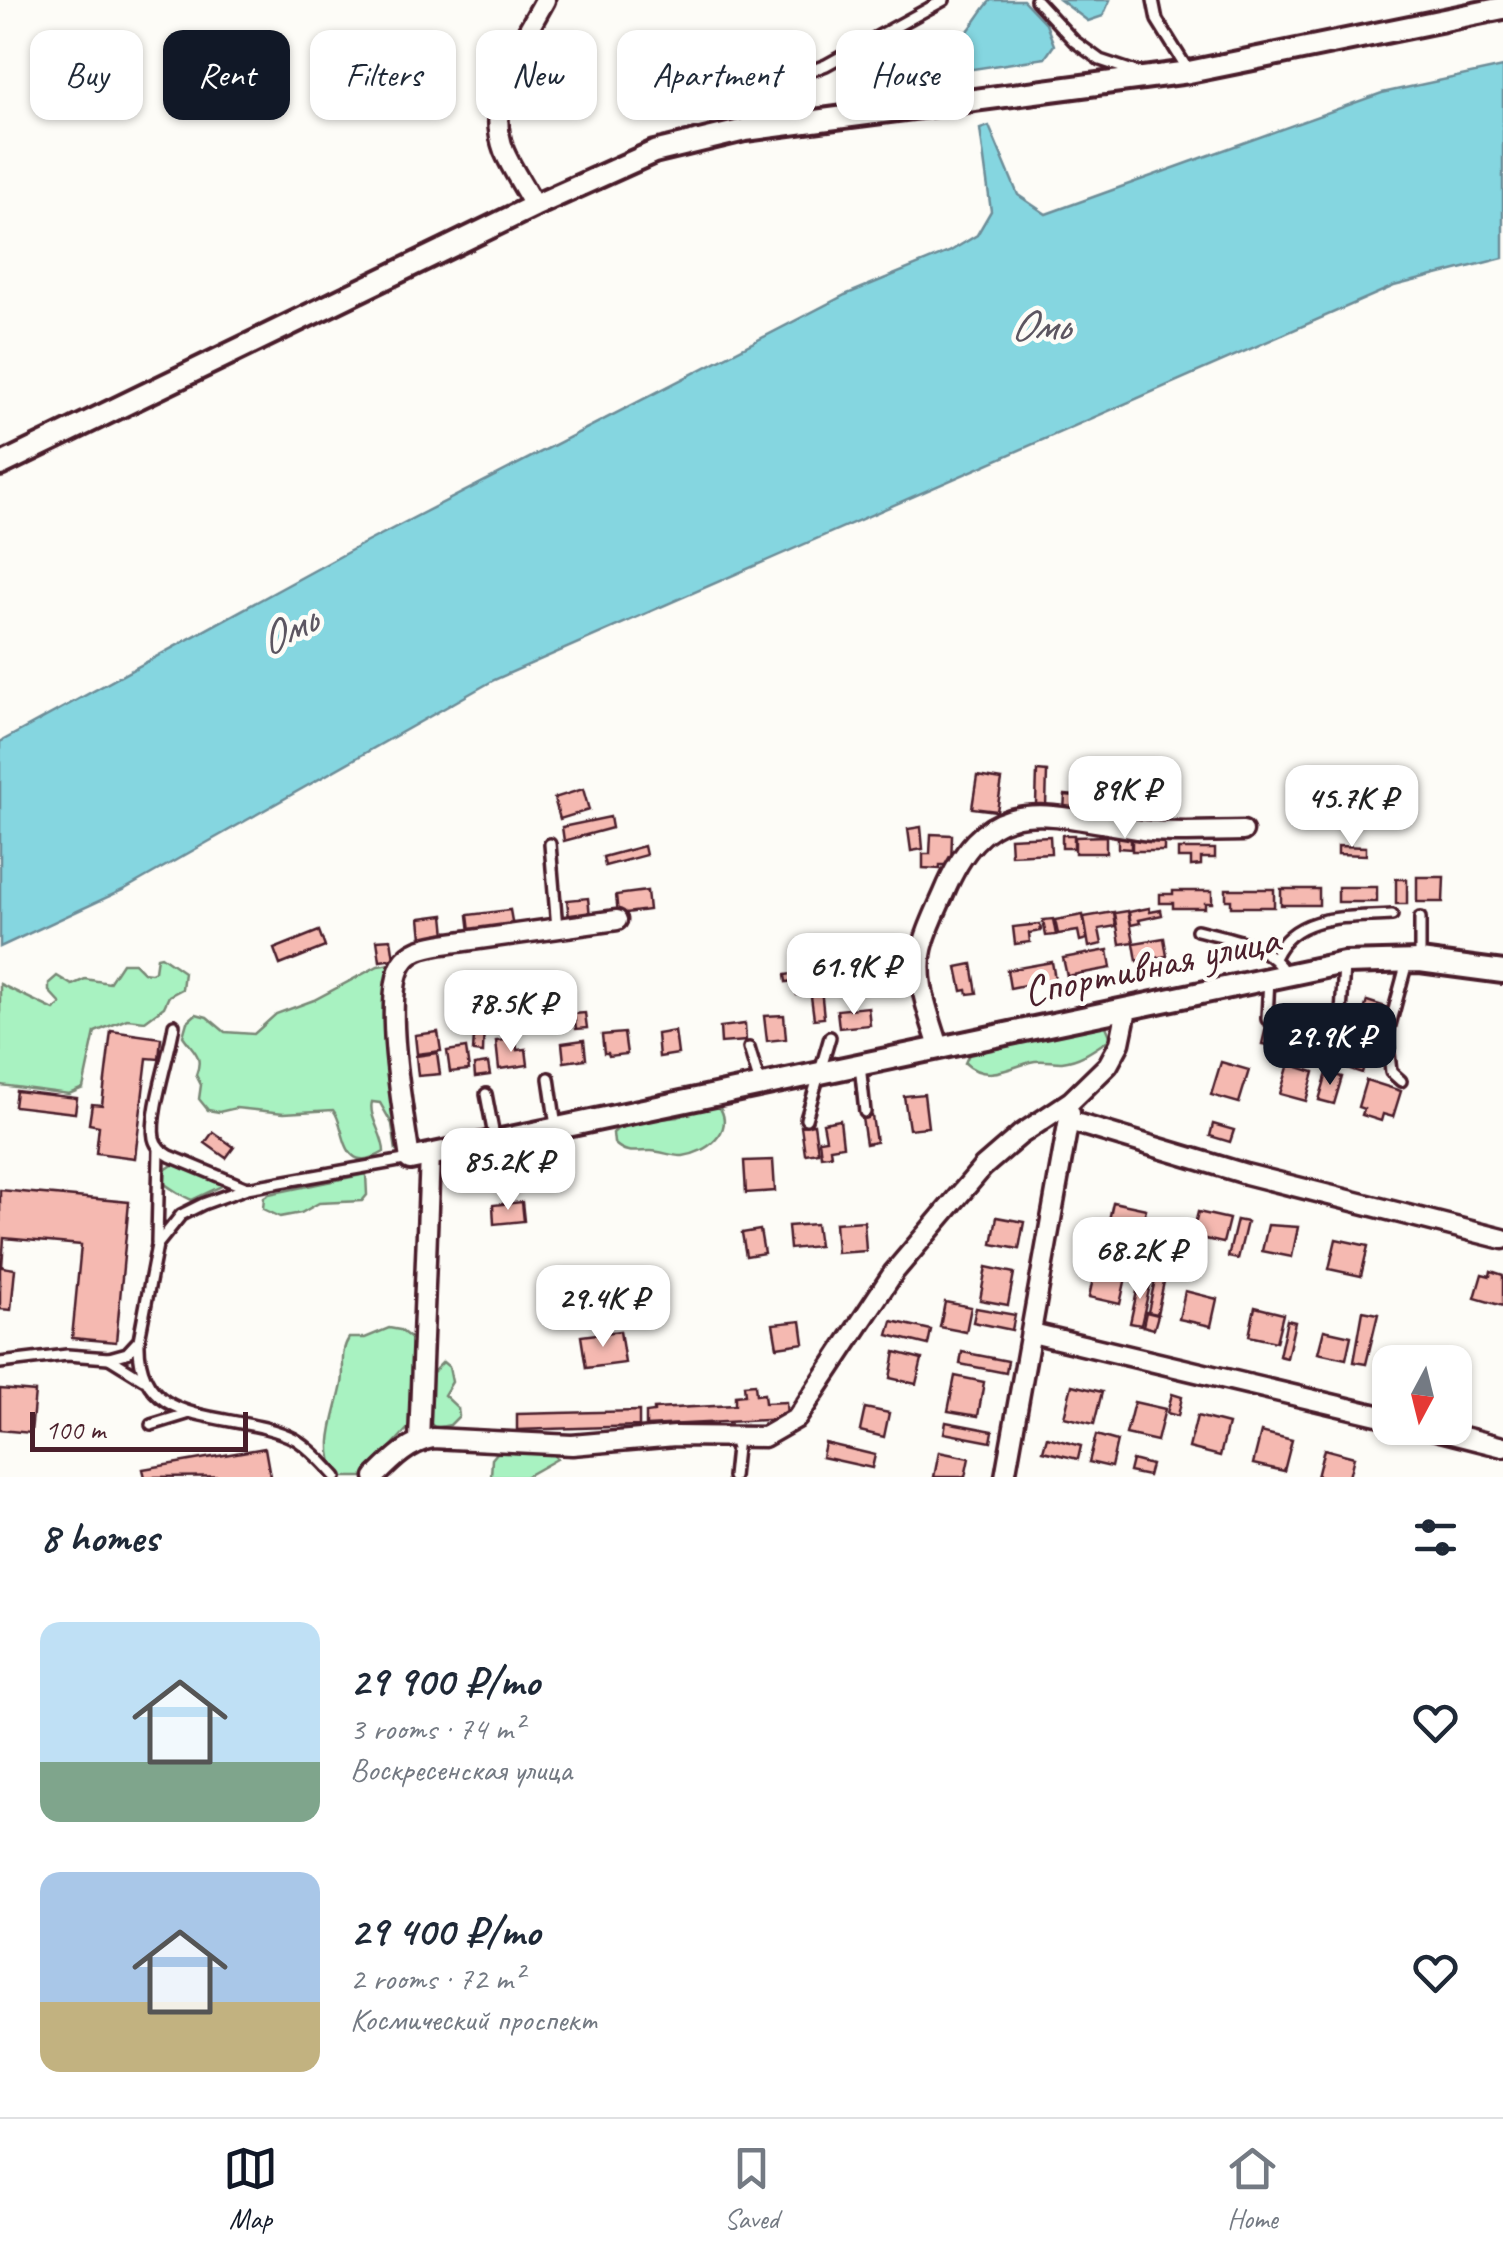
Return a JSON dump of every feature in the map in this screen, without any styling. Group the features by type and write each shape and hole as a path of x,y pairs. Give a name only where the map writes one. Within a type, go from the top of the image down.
{"street":[{"path":"534,206 505,154 497,106 545,0"},
{"path":"0,465 534,206 654,152 746,130 1190,72 1503,8"},
{"path":"939,1047 921,974 924,942 963,854 984,830 998,822 1029,816 1146,830 1243,831"},
{"path":"419,1441 420,1157 400,1094 394,1004 403,963 420,949 617,920"},
{"name":"Спортивная улица","path":"420,1157 1127,1009 1276,969 1414,961 1501,972"},
{"path":"374,1477 419,1441 452,1438 572,1446 676,1436 764,1437 796,1418 894,1272 982,1167 1071,1100 1108,1065 1120,1043 1127,1009"},
{"path":"1005,1477 1071,1100"},
{"path":"1069,1122 1246,1174 1503,1238"},
{"path":"1032,1333 1372,1414"},
{"path":"1472,1439 1503,1447"}],"lane":[{"path":"746,130 748,107 759,92 826,65 944,0"},
{"path":"1036,0 1074,41 1100,60 1151,78"},
{"path":"1152,0 1157,20 1190,72"},
{"path":"550,844 556,928"},
{"path":"1267,1019 1280,944 1312,922 1392,915"},
{"path":"1402,1081 1390,1072 1387,1036 1414,961 1420,918"},
{"path":"1197,930 1256,946 1276,969"},
{"path":"1341,1013 1344,963"},
{"path":"143,1378 140,1340 157,1245 156,1101 169,1060 174,1025"},
{"path":"806,1120 830,1037"},
{"path":"749,1048 760,1084"},
{"path":"860,1064 864,1112"},
{"path":"549,1078 557,1128"},
{"path":"486,1094 496,1141"},
{"path":"159,1150 246,1188"},
{"path":"157,1245 181,1216 246,1188 420,1157"},
{"path":"0,1362 67,1355 109,1358 127,1353 140,1340"},
{"path":"109,1358 143,1378 163,1402 190,1413 261,1426 297,1440 336,1477"},
{"path":"152,1425 190,1413"},
{"path":"733,1477 737,1438"}],"green space":[{"path":"161,956 184,972 182,989 169,996 164,1007 145,1021 127,1019 95,1032 83,1088 69,1094 0,1085 0,984 54,1010 61,1004 49,991 49,983 57,976 72,985 85,979 109,983 122,963 134,963 143,972 151,973"},
{"path":"390,964 396,970 402,1152 396,1151 392,1124 380,1103 372,1102 371,1108 384,1152 359,1159 347,1147 333,1110 284,1113 236,1108 219,1112 208,1110 199,1099 198,1058 183,1036 187,1022 196,1014 207,1017 225,1032 254,1034 276,1014"},
{"path":"1106,1026 1111,1038 1069,1061 1034,1061 989,1073 965,1063 969,1054"},
{"path":"708,1106 720,1108 721,1133 709,1146 692,1154 631,1152 614,1143 613,1133 624,1123 678,1117"},
{"path":"174,1164 194,1167 224,1185 189,1199 164,1183 165,1170"},
{"path":"366,1174 367,1195 362,1201 319,1203 301,1213 280,1217 263,1209 264,1197 269,1194"},
{"path":"389,1328 400,1330 413,1340 416,1372 410,1426 363,1477 339,1477 330,1455 330,1443 346,1344 349,1338 365,1338"},
{"path":"443,1362 449,1367 452,1382 444,1395 458,1408 459,1416 450,1425 435,1428 428,1421 432,1373"},
{"path":"497,1453 552,1453 557,1459 525,1477 491,1477 492,1459"}],"water":[{"path":"991,0 1023,0 1046,24 1054,45 1045,58 974,69 974,30 969,30"},
{"path":"1060,0 1110,0 1103,16 1088,21"},
{"name":"Омь","path":"1503,67 1503,258 1394,286 494,680 125,889 0,947 0,742 359,546 845,295 949,252 977,235 991,211 980,129 989,126 1018,195 1046,214 1382,93"}],"building":[{"path":"1037,771 1047,772 1046,805 1036,804"},
{"path":"977,776 1002,780 997,811 972,808"},
{"path":"583,789 589,810 560,819 554,798"},
{"path":"1065,795 1076,796 1075,811 1064,811"},
{"path":"610,817 612,828 564,841 562,827"},
{"path":"921,827 923,849 911,851 908,829"},
{"path":"931,834 952,835 951,865 923,868 923,854 930,854"},
{"path":"1118,834 1131,834 1131,849 1118,848"},
{"path":"1062,835 1074,835 1074,848 1062,848"},
{"path":"1132,835 1164,835 1164,851 1132,851"},
{"path":"1050,836 1051,853 1011,855 1010,838"},
{"path":"1106,836 1106,853 1075,853 1075,837"},
{"path":"644,846 646,855 605,866 603,857"},
{"path":"1338,846 1366,847 1366,855 1338,854"},
{"path":"1178,849 1215,849 1215,858 1201,858 1201,865 1191,866 1191,858 1178,858"},
{"path":"1417,877 1444,877 1443,902 1417,902"},
{"path":"1396,879 1407,879 1407,904 1396,904"},
{"path":"1338,887 1377,887 1377,902 1338,902"},
{"path":"1226,889 1274,889 1274,907 1231,907"},
{"path":"1281,889 1319,889 1319,905 1281,905"},
{"path":"647,891 649,910 618,914 616,895"},
{"path":"1212,891 1212,903 1205,903 1205,908 1173,908 1173,903 1160,903 1160,894"},
{"path":"588,898 590,916 569,918 567,900"},
{"path":"1149,908 1150,912 1161,910 1162,915 1131,925 1129,912"},
{"path":"510,910 513,927 470,932 468,915"},
{"path":"1128,911 1134,942 1120,944 1115,913"},
{"path":"1114,912 1116,926 1099,929 1102,944 1089,947 1084,917"},
{"path":"444,915 446,935 422,938 420,918"},
{"path":"1083,915 1087,939 1080,941 1078,931 1058,934 1055,920"},
{"path":"1053,919 1056,935 1046,936 1043,920"},
{"path":"1040,924 1041,931 1029,933 1030,942 1015,944 1013,927"},
{"path":"319,931 325,947 280,965 274,949"},
{"path":"1164,938 1167,956 1137,961 1134,943"},
{"path":"391,939 394,959 380,961 377,940"},
{"path":"809,944 815,978 786,982 785,975 799,973 797,963 804,962 801,945"},
{"path":"1108,950 1111,968 1067,976 1063,958"},
{"path":"1052,962 1055,979 1010,988 1007,970"},
{"path":"972,964 977,993 968,994 967,990 962,991 957,967"},
{"path":"808,981 810,994 797,995 796,983"},
{"path":"821,988 824,1018 814,1019 810,989"},
{"path":"1367,1001 1386,1007 1380,1029 1375,1028 1362,1073 1347,1068"},
{"path":"868,1007 870,1025 839,1028 837,1010"},
{"path":"585,1013 587,1028 576,1029 574,1014"},
{"path":"784,1015 786,1039 767,1041 764,1016"},
{"path":"475,1019 484,1020 483,1053 473,1052"},
{"path":"1342,1020 1353,1023 1347,1042 1336,1039"},
{"path":"745,1024 746,1041 721,1043 720,1027"},
{"path":"1266,1027 1277,1029 1274,1046 1262,1044"},
{"path":"111,1031 161,1038 159,1059 147,1058 135,1158 96,1153 99,1126 89,1124 92,1104 102,1105"},
{"path":"675,1031 678,1054 659,1057 657,1034"},
{"path":"438,1032 441,1051 417,1054 415,1035"},
{"path":"624,1033 627,1054 604,1053 602,1035"},
{"path":"516,1039 517,1050 526,1049 528,1065 499,1069 496,1041"},
{"path":"584,1040 586,1059 564,1062 562,1043"},
{"path":"466,1048 469,1070 450,1072 447,1051"},
{"path":"437,1053 440,1074 418,1076 416,1056"},
{"path":"1221,1062 1249,1070 1239,1103 1211,1095"},
{"path":"488,1063 490,1075 475,1077 474,1065"},
{"path":"1289,1064 1314,1072 1306,1101 1280,1094"},
{"path":"1327,1073 1342,1077 1334,1104 1319,1100"},
{"path":"1366,1080 1401,1091 1393,1117 1383,1114 1381,1121 1362,1115 1364,1109 1358,1107"},
{"path":"16,1091 77,1098 75,1113 14,1106"},
{"path":"924,1094 928,1127 909,1129 904,1096"},
{"path":"872,1116 876,1142 866,1144 862,1118"},
{"path":"840,1120 843,1146 830,1148 831,1155 821,1156 819,1140 826,1139 823,1123"},
{"path":"814,1124 818,1152 805,1154 801,1126"},
{"path":"1213,1124 1234,1130 1230,1142 1210,1136"},
{"path":"213,1132 234,1147 226,1158 205,1143"},
{"path":"773,1160 775,1191 746,1193 744,1161"},
{"path":"0,1190 129,1202 116,1342 72,1338 81,1245 4,1238 2,1267 15,1269 11,1310 0,1309"},
{"path":"522,1202 524,1221 494,1224 493,1205"},
{"path":"1113,1202 1146,1209 1137,1245 1105,1238"},
{"path":"1198,1212 1229,1219 1223,1243 1192,1236"},
{"path":"997,1217 1024,1222 1019,1249 992,1244"},
{"path":"1237,1220 1247,1222 1238,1259 1228,1257"},
{"path":"864,1221 866,1251 837,1253 835,1223"},
{"path":"816,1224 819,1246 790,1249 788,1226"},
{"path":"1268,1225 1298,1227 1292,1257 1262,1251"},
{"path":"760,1230 764,1253 746,1256 742,1233"},
{"path":"1336,1239 1368,1246 1361,1276 1329,1269"},
{"path":"1096,1265 1127,1273 1120,1304 1089,1297"},
{"path":"986,1267 1014,1273 1008,1305 980,1300"},
{"path":"1491,1271 1503,1275 1503,1306 1475,1298 1482,1274 1490,1276"},
{"path":"1156,1275 1165,1277 1157,1314 1148,1312"},
{"path":"1140,1278 1151,1281 1141,1325 1130,1323"},
{"path":"1185,1291 1217,1299 1211,1326 1179,1319"},
{"path":"945,1302 971,1307 966,1332 940,1327"},
{"path":"1255,1307 1283,1314 1276,1342 1249,1336"},
{"path":"976,1308 1015,1315 1012,1330 973,1322"},
{"path":"1363,1311 1378,1314 1366,1364 1354,1362"},
{"path":"1146,1312 1158,1315 1154,1329 1143,1326"},
{"path":"1287,1320 1295,1322 1287,1358 1279,1356"},
{"path":"801,1321 804,1343 777,1347 773,1324"},
{"path":"892,1321 931,1330 928,1345 888,1335"},
{"path":"1324,1330 1351,1336 1346,1359 1318,1353"},
{"path":"620,1331 625,1363 586,1368 581,1336"},
{"path":"895,1352 922,1359 916,1384 890,1378"},
{"path":"962,1352 1008,1361 1006,1373 960,1364"},
{"path":"955,1376 984,1382 978,1416 948,1411"},
{"path":"755,1384 756,1395 764,1394 765,1403 786,1402 787,1419 646,1426 646,1413 654,1409 735,1405 735,1396 745,1395 744,1385"},
{"path":"1072,1385 1102,1392 1094,1424 1064,1417"},
{"path":"0,1389 35,1392 31,1433 0,1430"},
{"path":"1172,1394 1182,1397 1178,1416 1167,1413"},
{"path":"1134,1402 1165,1409 1157,1441 1126,1434"},
{"path":"865,1408 889,1413 884,1437 860,1431"},
{"path":"639,1411 639,1426 517,1430 517,1414"},
{"path":"1197,1416 1228,1424 1220,1456 1189,1448"},
{"path":"946,1422 993,1431 991,1442 944,1433"},
{"path":"1261,1432 1292,1440 1284,1471 1253,1464"},
{"path":"1096,1435 1117,1441 1111,1467 1089,1462"},
{"path":"1047,1437 1081,1446 1078,1459 1043,1451"},
{"path":"825,1443 875,1455 872,1468 822,1457"},
{"path":"265,1448 270,1476 145,1477 143,1469"},
{"path":"1324,1449 1354,1457 1349,1477 1317,1477"},
{"path":"939,1452 969,1458 965,1477 934,1477"},
{"path":"1132,1460 1151,1465 1148,1476 1129,1472"}]}
